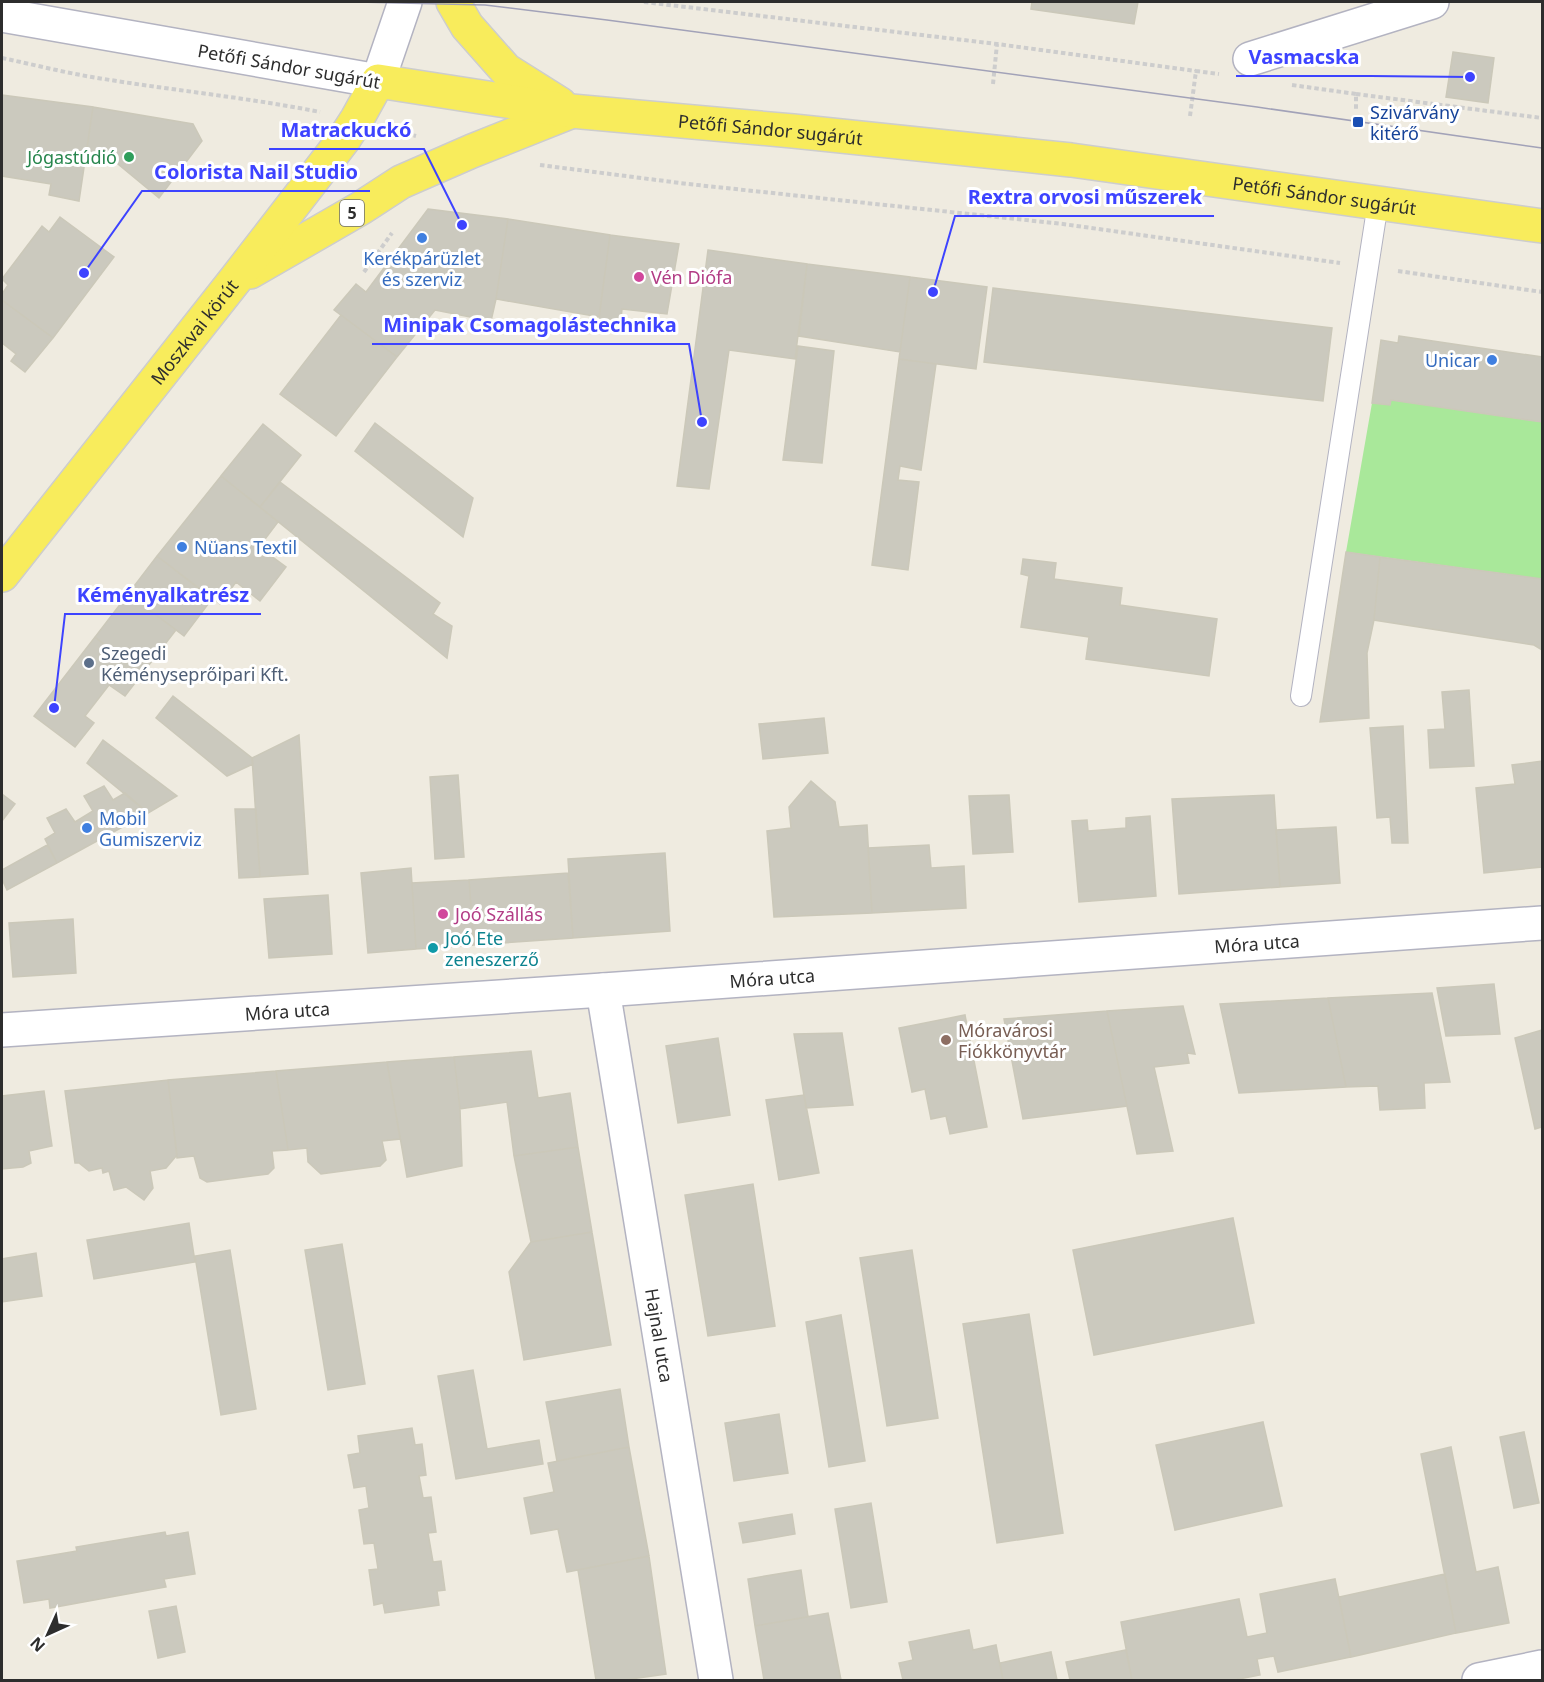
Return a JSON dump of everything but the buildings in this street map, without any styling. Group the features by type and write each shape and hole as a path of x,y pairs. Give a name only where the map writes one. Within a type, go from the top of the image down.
{"main road":[{"path":"453,2 467,26 506,70 571,111"},
{"name":"Petőfi Sándor sugárút","path":"378,81 571,111 1071,160 1542,226"},
{"name":"Moszkvai körút","path":"2,575 235,280 357,119 378,81"},
{"name":"5","path":"235,280 361,208 401,182 571,111"}],"street":[{"path":"378,81 405,2"},
{"path":"1250,58 1432,2"},
{"name":"Petőfi Sándor sugárút","path":"2,15 378,81"},
{"name":"Móra utca","path":"2,1030 1542,923"},
{"name":"Hajnal utca","path":"603,990 716,1680"},
{"path":"1479,1680 1542,1667"}],"lane":[{"path":"1301,696 1378,203"}],"path":[{"path":"644,2 997,44 1196,71"},
{"path":"993,84 997,44"},
{"path":"2,58 89,77 280,104 357,119 472,151"},
{"path":"1356,94 1542,118"},
{"path":"540,164 688,184 1063,224 1542,292"},
{"path":"364,272 395,229"}],"green space":[{"path":"1391,400 1542,422 1542,579 1346,552 1372,403 1390,405"}],"tram line":[{"path":"357,2 485,5 607,20 1257,107 1542,148"}],"place":[{"name":"Vasmacska","path":"1470,77"},
{"name":"Szivárvány kitérő","path":"1358,122"},
{"name":"Jógastúdió","path":"129,157"},
{"name":"Matrackuckó","path":"462,225"},
{"name":"Kerékpárüzlet és szerviz","path":"422,238"},
{"name":"Colorista Nail Studio","path":"84,273"},
{"name":"Vén Diófa","path":"639,277"},
{"name":"Rextra orvosi műszerek","path":"933,292"},
{"name":"Unicar","path":"1492,360"},
{"name":"Minipak Csomagolástechnika","path":"702,422"},
{"name":"Nüans Textil","path":"182,547"},
{"name":"Szegedi Kéményseprőipari Kft.","path":"89,663"},
{"name":"Kéményalkatrész","path":"54,708"},
{"name":"Mobil Gumiszerviz","path":"87,828"},
{"name":"Joó Szállás","path":"443,914"},
{"name":"Joó Ete zeneszerző","path":"433,948"},
{"name":"Móravárosi Fiókkönyvtár","path":"946,1040"}]}
